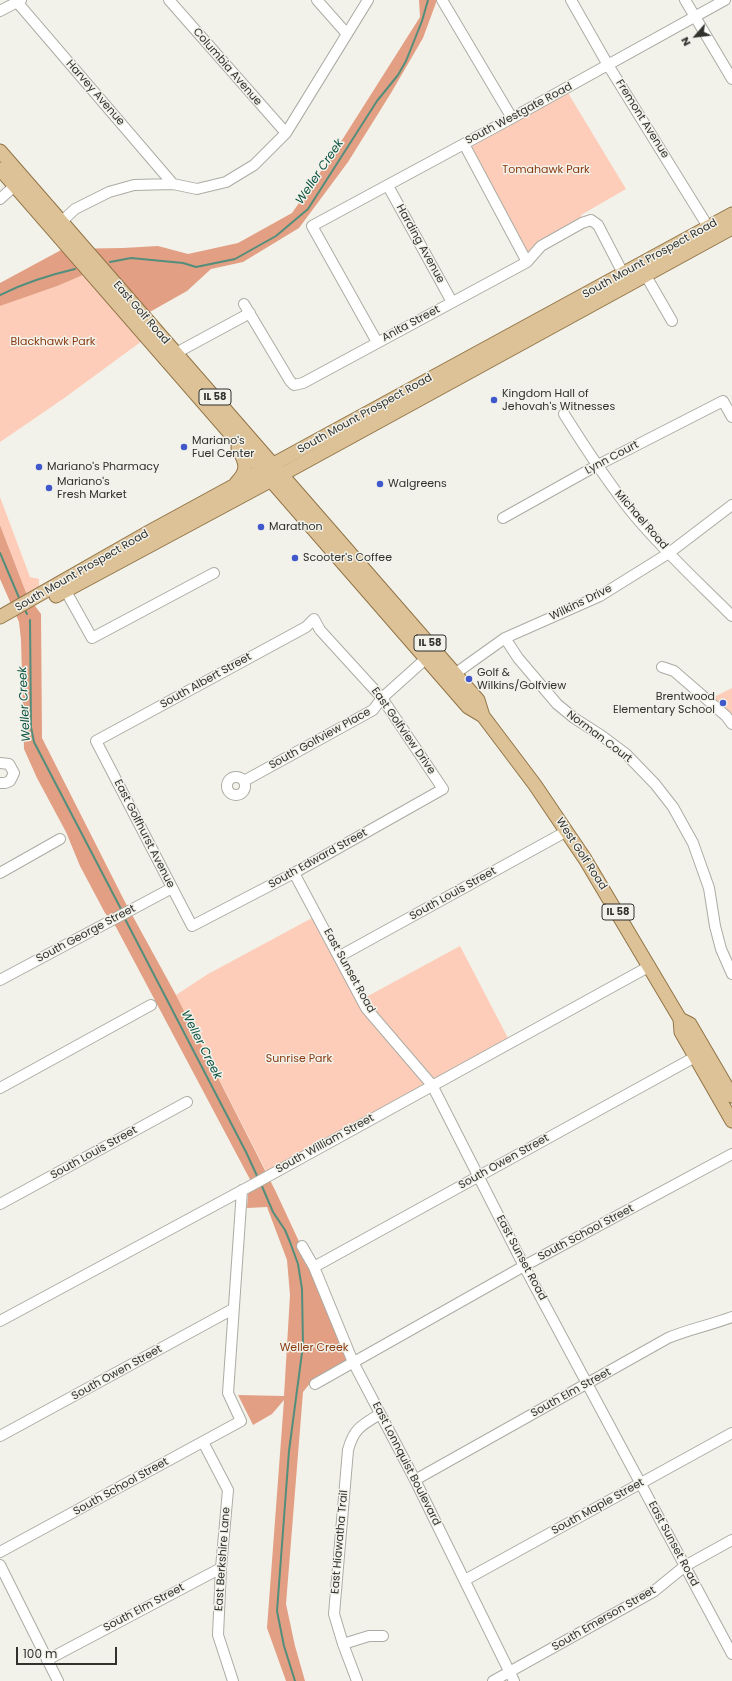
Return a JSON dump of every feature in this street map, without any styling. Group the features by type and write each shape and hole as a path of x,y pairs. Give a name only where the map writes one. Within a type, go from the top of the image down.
{"main road":[{"name":"East Golf Road","path":"0,151 19,182 228,431 277,477"},
{"name":"East Golf Road","path":"0,170 19,182"},
{"name":"South Mount Prospect Road","path":"0,627 7,616 305,462 711,232 732,214"},
{"name":"East Golf Road","path":"57,226 176,353 263,451 268,467"},
{"name":"South Mount Prospect Road","path":"711,232 732,228"},
{"name":"South Mount Prospect Road","path":"64,587 149,532 234,485 626,279"},
{"path":"228,431 245,462 242,478 234,485"},
{"path":"263,451 277,454 326,436"},
{"path":"300,493 297,478 299,471 305,462"},
{"name":"West Golf Road","path":"277,477 300,493 431,654"},
{"name":"West Golf Road","path":"277,477 451,677 468,707 483,716 520,764 567,831 602,885 680,1019 681,1032 732,1121"},
{"name":"West Golf Road","path":"680,1019 690,1024 732,1096"}],"street":[{"name":"Columbia Avenue","path":"168,0 286,133"},
{"path":"317,0 347,34"},
{"path":"57,226 75,210 110,192 134,185 173,184 197,189 226,182 254,165 286,133 368,0"},
{"name":"Fremont Avenue","path":"571,0 608,66 711,232"},
{"path":"685,0 732,79"},
{"name":"South Westgate Road","path":"377,342 312,226 608,66 725,0"},
{"path":"0,11 19,1"},
{"name":"Harvey Avenue","path":"19,1 173,184"},
{"path":"443,2 512,118"},
{"path":"464,144 527,262 541,246 582,223 591,220 598,225 626,279"},
{"path":"0,199 19,182"},
{"name":"Harding Avenue","path":"388,186 452,302"},
{"name":"Anita Street","path":"176,353 247,308 290,381 294,385 302,384 527,262"},
{"path":"642,270 672,321"},
{"name":"Lynn Court","path":"503,518 596,466 723,401 732,417"},
{"name":"Michael Road","path":"564,414 596,466 635,515 669,553 732,616"},
{"name":"Wilkins Drive","path":"451,677 505,638 600,596 669,553 732,505"},
{"path":"64,587 92,638 214,573"},
{"name":"East Golfview Drive","path":"314,619 320,630 382,698 444,789"},
{"name":"South Albert Street","path":"96,741 306,627 314,619"},
{"name":"Norman Court","path":"505,638 518,658 557,704 574,718 626,754 655,784 673,807 693,843 707,880 721,949 732,974"},
{"name":"South Golfview Place","path":"244,781 373,710 382,698 431,654"},
{"path":"662,667 674,671 726,716 732,724"},
{"name":"East Golfhurst Avenue","path":"96,741 192,926"},
{"path":"0,764 9,764 14,773 10,781 5,783 0,782"},
{"name":"South Edward Street","path":"192,926 294,873 444,789"},
{"name":"South Louis Street","path":"340,956 567,831"},
{"path":"0,873 60,839"},
{"name":"East Sunset Road","path":"294,873 340,956 366,1008 432,1085 524,1266 732,1654"},
{"name":"South George Street","path":"0,980 172,888"},
{"name":"South William Street","path":"0,1320 269,1176 650,966"},
{"path":"0,1088 151,1005"},
{"name":"South Owen Street","path":"314,1267 695,1057"},
{"name":"South Louis Street","path":"0,1204 187,1102"},
{"name":"South School Street","path":"315,1384 524,1266 732,1154"},
{"path":"233,1309 242,1190"},
{"name":"East Lonnquist Boulevard","path":"302,1246 314,1267 353,1362 465,1580 512,1676"},
{"name":"South Owen Street","path":"0,1436 233,1309"},
{"name":"South School Street","path":"0,1552 241,1421 228,1393 233,1309"},
{"name":"South Elm Street","path":"414,1480 668,1338 686,1330 732,1317"},
{"name":"East Hiawatha Trail","path":"357,1681 343,1644 334,1614 348,1450 351,1437 359,1427 380,1414"},
{"name":"South Maple Street","path":"465,1580 732,1433"},
{"name":"East Berkshire Lane","path":"203,1442 228,1490 220,1568 218,1635 233,1681"},
{"name":"South Emerson Street","path":"493,1681 512,1676 653,1592 685,1566 732,1540"},
{"path":"0,1565 58,1681"},
{"name":"South Elm Street","path":"47,1660 220,1568"},
{"path":"343,1644 370,1636 383,1636"}],"green space":[{"name":"Weller Creek","path":"419,0 437,0 423,38 348,162 299,228 243,262 211,269 187,291 148,313 112,273 83,275 57,286 0,306 0,283 63,249 158,246 188,254 238,243 292,213 337,148 420,17"},
{"name":"Tomahawk Park","path":"568,93 626,189 581,215 583,219 531,252 526,251 471,147"},
{"name":"Blackhawk Park","path":"83,275 142,341 63,399 0,442 0,306"},
{"path":"0,497 30,577 39,579 39,588 27,595 0,525"},
{"name":"Weller Creek","path":"0,525 27,595 41,614 42,738 125,902 176,995 276,1192 302,1248 346,1355 347,1360 344,1363 311,1382 303,1392 286,1604 295,1646 305,1681 286,1681 267,1628 284,1400 272,1414 253,1425 238,1395 284,1396 290,1295 287,1260 267,1207 247,1208 248,1194 254,1187 116,927 105,913 80,866 66,832 37,778 24,749 21,640 19,622 0,579"},
{"name":"Brentwood Elementary School","path":"732,688 732,720 710,699"},
{"name":"Sunrise Park","path":"312,918 357,1002 460,946 508,1038 266,1171 176,995 208,974"}],"waterway":[{"name":"Weller Creek","path":"110,262 131,258 183,263 196,267 235,259 276,236 308,209 377,101 398,75 406,61 422,21 428,0"},
{"name":"Weller Creek","path":"0,295 37,280 75,269"},
{"name":"Weller Creek","path":"0,553 20,600"},
{"name":"Weller Creek","path":"24,608 27,614"},
{"name":"Weller Creek","path":"30,620 31,727 34,742 122,911"},
{"name":"Weller Creek","path":"124,917 258,1178"},
{"name":"Weller Creek","path":"261,1184 273,1212 285,1230 290,1242 298,1264 302,1289 303,1345 289,1451 277,1611 284,1646 295,1681"}],"place":[{"name":"Kingdom Hall of Jehovah's Witnesses","path":"494,400"},
{"name":"Mariano's Fuel Center","path":"184,447"},
{"name":"Mariano's Pharmacy","path":"39,467"},
{"name":"Walgreens","path":"380,484"},
{"name":"Mariano's Fresh Market","path":"49,488"},
{"name":"Marathon","path":"261,527"},
{"name":"Scooter's Coffee","path":"295,558"},
{"name":"Golf & Wilkins/Golfview","path":"469,679"},
{"name":"Brentwood Elementary School","path":"723,703"}]}
